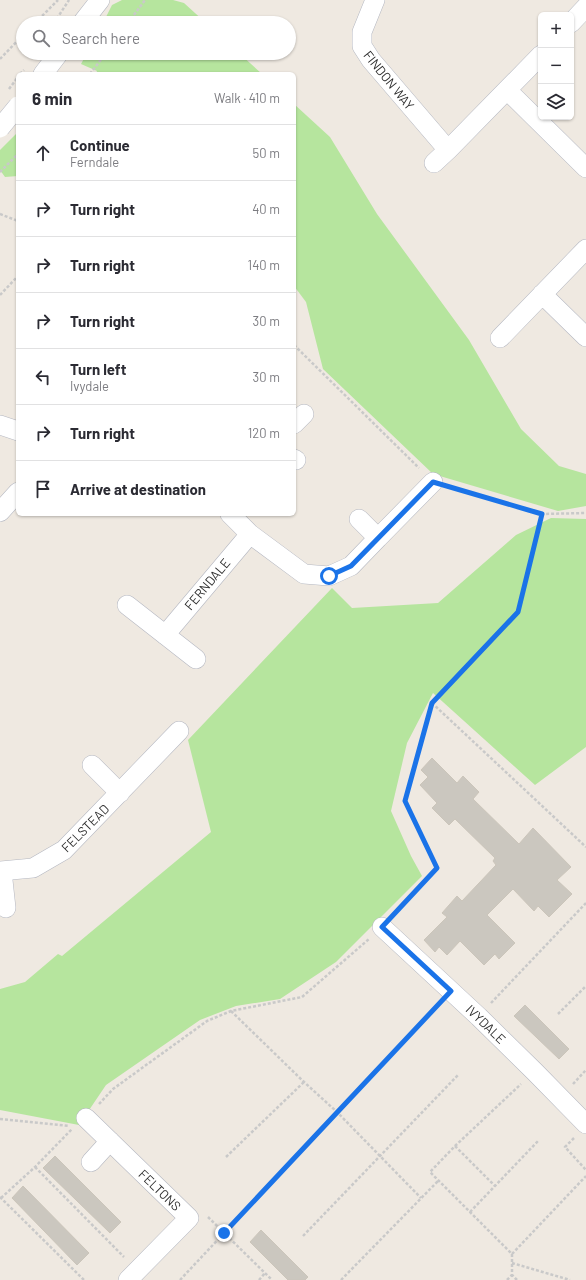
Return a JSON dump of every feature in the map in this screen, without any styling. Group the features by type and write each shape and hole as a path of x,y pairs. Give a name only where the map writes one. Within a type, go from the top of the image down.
{"street":[{"path":"87,16 100,0"},
{"name":"FINDON WAY","path":"375,0 362,32 362,46 366,53 448,150"},
{"path":"574,20 586,7"},
{"path":"434,163 538,58"},
{"path":"46,72 55,60"},
{"path":"507,90 586,168"},
{"path":"0,128 16,108"},
{"path":"500,338 586,249"},
{"path":"542,294 586,337"},
{"path":"0,426 16,430"},
{"path":"232,516 250,534 304,574 329,576 351,566 433,482"},
{"path":"0,512 16,494"},
{"path":"360,520 378,538"},
{"name":"FERNDALE","path":"165,634 250,534"},
{"path":"127,605 196,659"},
{"name":"FELSTEAD","path":"6,908 1,871 33,868 64,850 179,731"},
{"name":"FELSTEAD","path":"92,765 120,793"},
{"name":"IVYDALE","path":"382,927 479,1017 535,1072 581,1130"},
{"name":"FELTONS","path":"80,1122 110,1141 189,1218 133,1275"},
{"path":"91,1162 110,1141"}],"path":[{"path":"42,16 58,0"},
{"path":"59,16 69,0"},
{"path":"133,16 145,0"},
{"path":"0,59 16,43"},
{"path":"92,72 101,60"},
{"path":"11,86 16,80"},
{"path":"0,172 16,156"},
{"path":"0,214 16,220"},
{"path":"0,295 16,278"},
{"path":"296,347 433,482 542,514 586,513"},
{"path":"84,1280 0,1198 35,1167 113,1088 207,1021 231,1011 302,997 382,927 437,868 405,801 432,703 518,612 542,514"},
{"path":"432,703 586,847"},
{"path":"479,1017 586,904"},
{"path":"558,1014 586,986"},
{"path":"180,1280 451,991"},
{"path":"231,1011 337,1112 421,1198"},
{"path":"512,1254 430,1172 455,1146 535,1072"},
{"path":"303,1236 458,1075"},
{"path":"226,1157 304,1082"},
{"path":"0,1119 80,1122"},
{"path":"581,1130 565,1147 586,1170"},
{"path":"470,1212 539,1140"},
{"path":"455,1146 495,1186"},
{"path":"35,1167 133,1275"},
{"path":"507,1280 512,1275 512,1254 586,1176"},
{"path":"340,1280 438,1181"},
{"path":"189,1218 208,1216 272,1280"},
{"path":"512,1263 570,1280"},
{"path":"259,1280 265,1273"},
{"path":"512,1275 517,1280"}],"green space":[{"path":"122,0 173,0 184,3 198,16 106,16 112,5"},
{"path":"83,60 247,60 260,72 97,72 81,64"},
{"path":"296,106 330,137 377,214 469,340 521,429 559,466 586,474 586,506 558,511 433,474 323,369 306,302 296,289"},
{"path":"16,134 16,176 5,177 0,170 0,150"},
{"path":"551,518 586,519 586,747 535,785 433,693 407,743 391,811 411,856 422,876 336,962 280,999 236,1006 200,1020 106,1085 79,1125 0,1110 0,989 25,982 58,954 62,956 211,832 188,740 332,588 352,608 438,603 516,535"}],"building":[{"path":"432,758 457,783 463,776 479,792 473,799 519,844 533,828 571,867 557,880 572,894 549,917 538,906 534,911 513,889 487,915 515,943 499,959 495,954 484,965 460,941 447,955 439,947 435,952 424,940 447,917 442,913 457,896 462,901 496,865 493,861 495,858 455,819 449,825 432,808 437,803 420,785 428,777 421,770"},
{"path":"525,1005 569,1049 559,1059 514,1016"},
{"path":"55,1156 121,1222 110,1233 43,1168"},
{"path":"23,1186 89,1253 77,1265 12,1198"},
{"path":"261,1230 308,1277 305,1280 288,1280 250,1242"}],"route":[{"path":"224,1233 451,991 382,927 437,868 405,801 432,703 518,612 542,514 433,482 351,566 329,576"}]}
